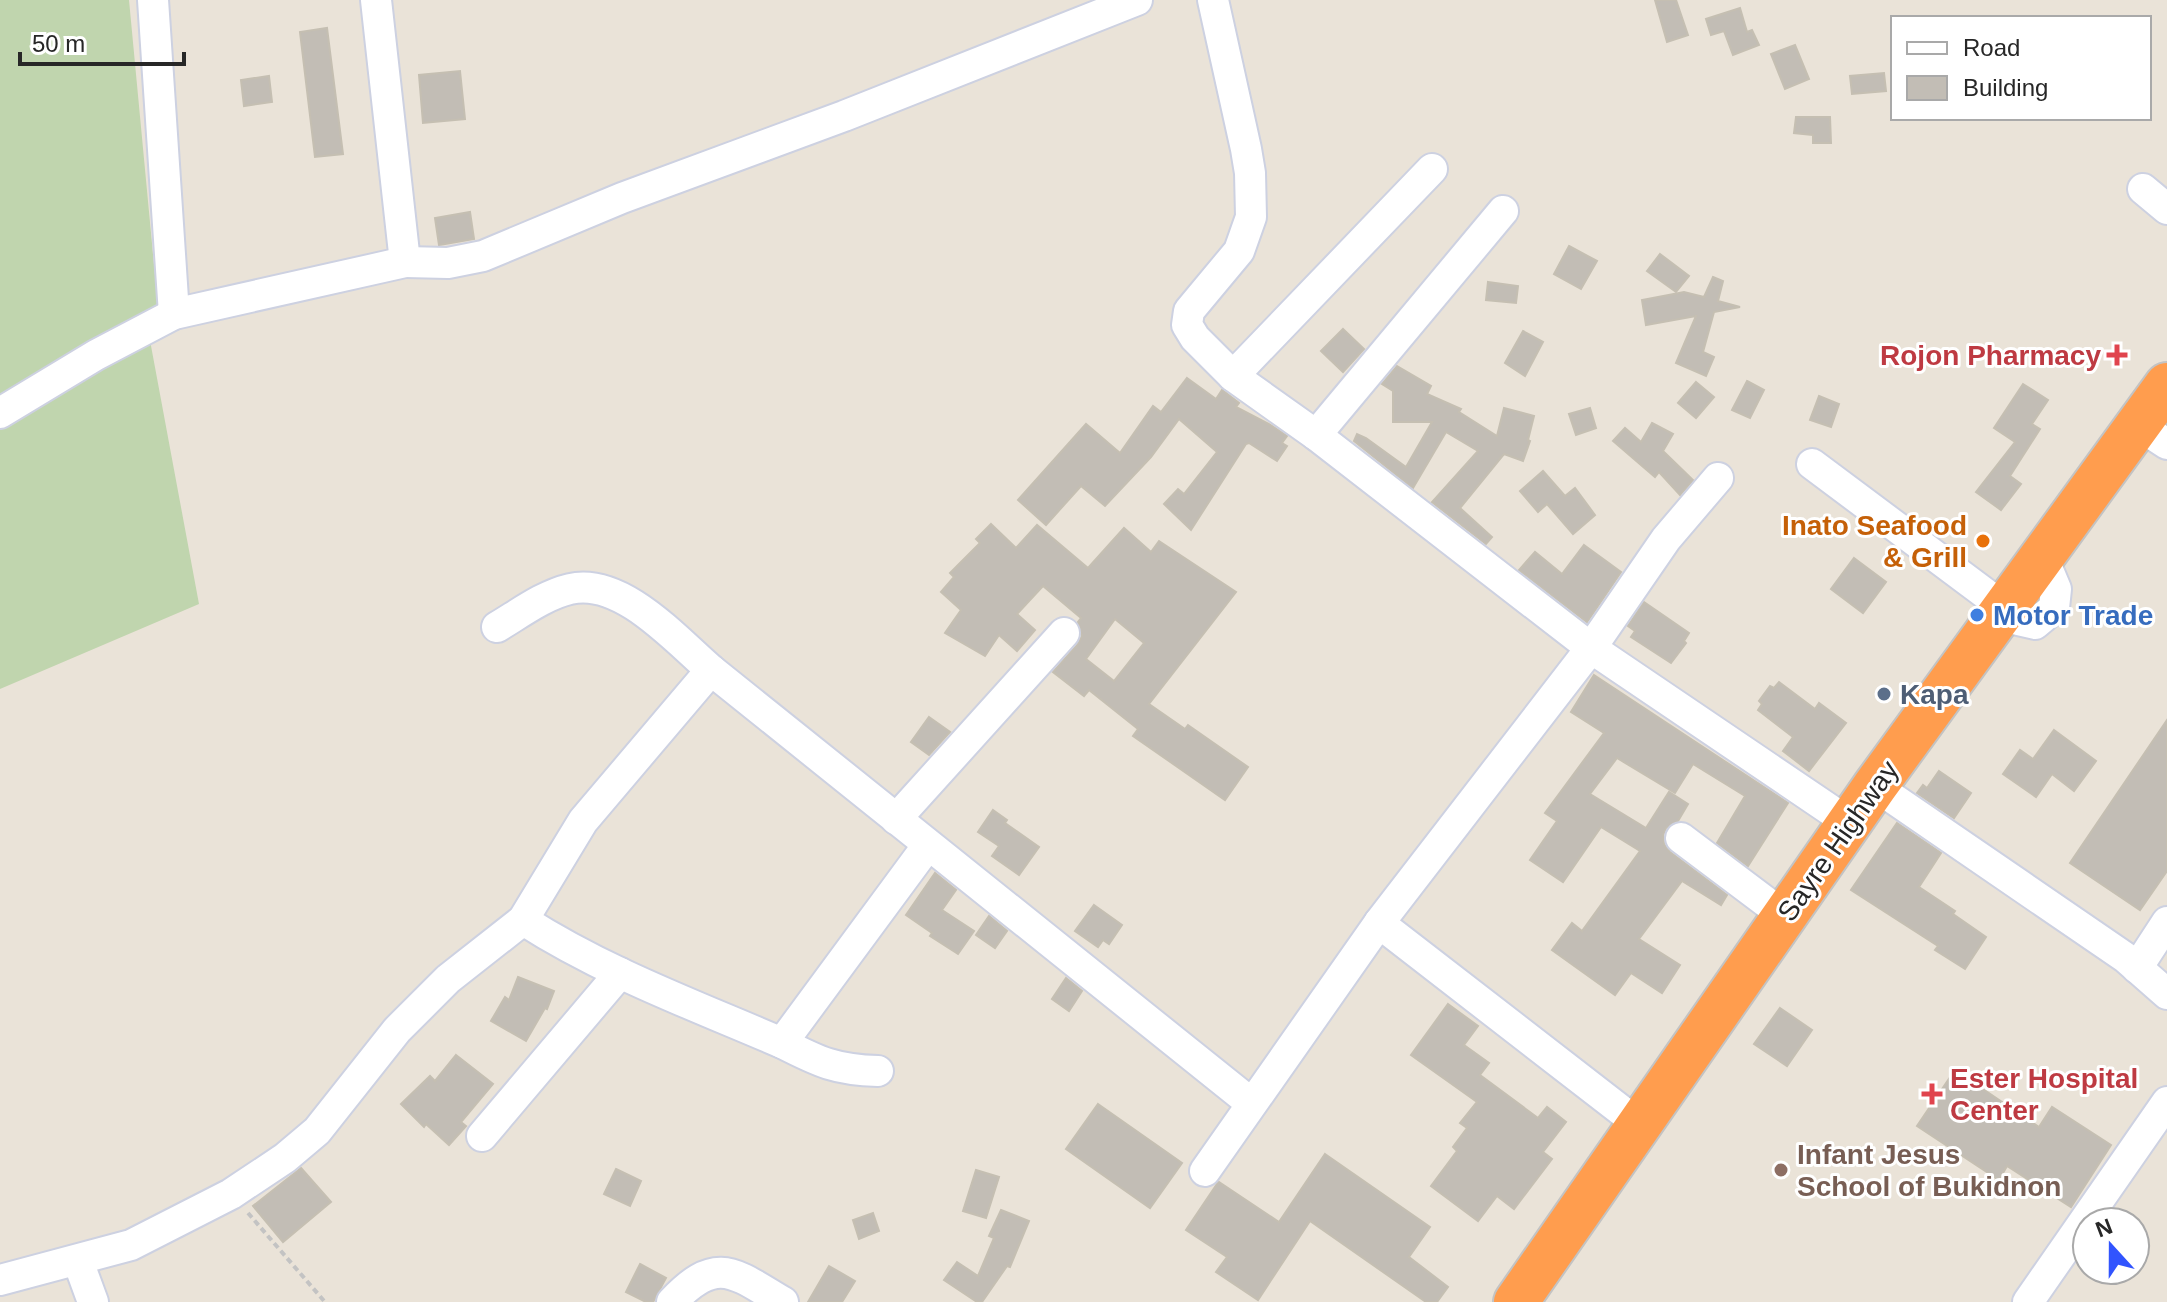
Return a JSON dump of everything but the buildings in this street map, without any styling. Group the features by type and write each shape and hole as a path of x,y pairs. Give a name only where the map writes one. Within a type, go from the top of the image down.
{"highway":[{"name":"Sayre Highway","path":"1516,1302 1875,786 2043,558 2153,435 2167,385"}],"street":[{"path":"153,0 174,314"},
{"path":"376,0 405,262"},
{"path":"0,413 96,355 174,314 405,262 448,263 483,256 622,198 844,116 1137,0"},
{"path":"1213,0 1246,149 1251,217 1239,251 1189,311 1187,325 1195,338 1233,376 1316,435 1591,648 1851,824"},
{"path":"1233,376 1432,169"},
{"path":"2143,189 2167,209"},
{"path":"1316,435 1503,211"},
{"path":"1812,464 2003,613"},
{"path":"1205,1171 1379,923 1591,648 1666,539 1718,478"},
{"path":"497,627 539,602 570,589 603,589 636,605 711,670 1251,1103"},
{"path":"896,819 1064,633"},
{"path":"0,1280 131,1245 231,1194 285,1158 317,1131 397,1030 448,979 523,920 583,821 711,670"},
{"path":"1875,786 2137,968 2167,994"},
{"path":"1681,838 1786,917"},
{"path":"782,1043 928,845"},
{"path":"523,920 578,953 620,973 826,1064 847,1070 878,1071"},
{"path":"2137,968 2167,922"},
{"path":"1379,923 1640,1125"},
{"path":"482,1136 620,973"},
{"path":"2028,1302 2167,1102"},
{"path":"78,1261 93,1302"},
{"path":"672,1302 690,1283 707,1274 726,1272 783,1302"}],"path":[{"path":"231,1194 325,1302"}],"green space":[{"path":"0,0 129,0 158,307 149,335 199,604 0,689"}],"place":[{"name":"Rojon Pharmacy","path":"2117,355"},
{"name":"Inato Seafood & Grill","path":"1983,541"},
{"name":"Motor Trade","path":"1977,615"},
{"name":"Kapa","path":"1884,694"},
{"name":"Ester Hospital Center","path":"1932,1094"},
{"name":"Infant Jesus School of Bukidnon","path":"1781,1170"}]}
